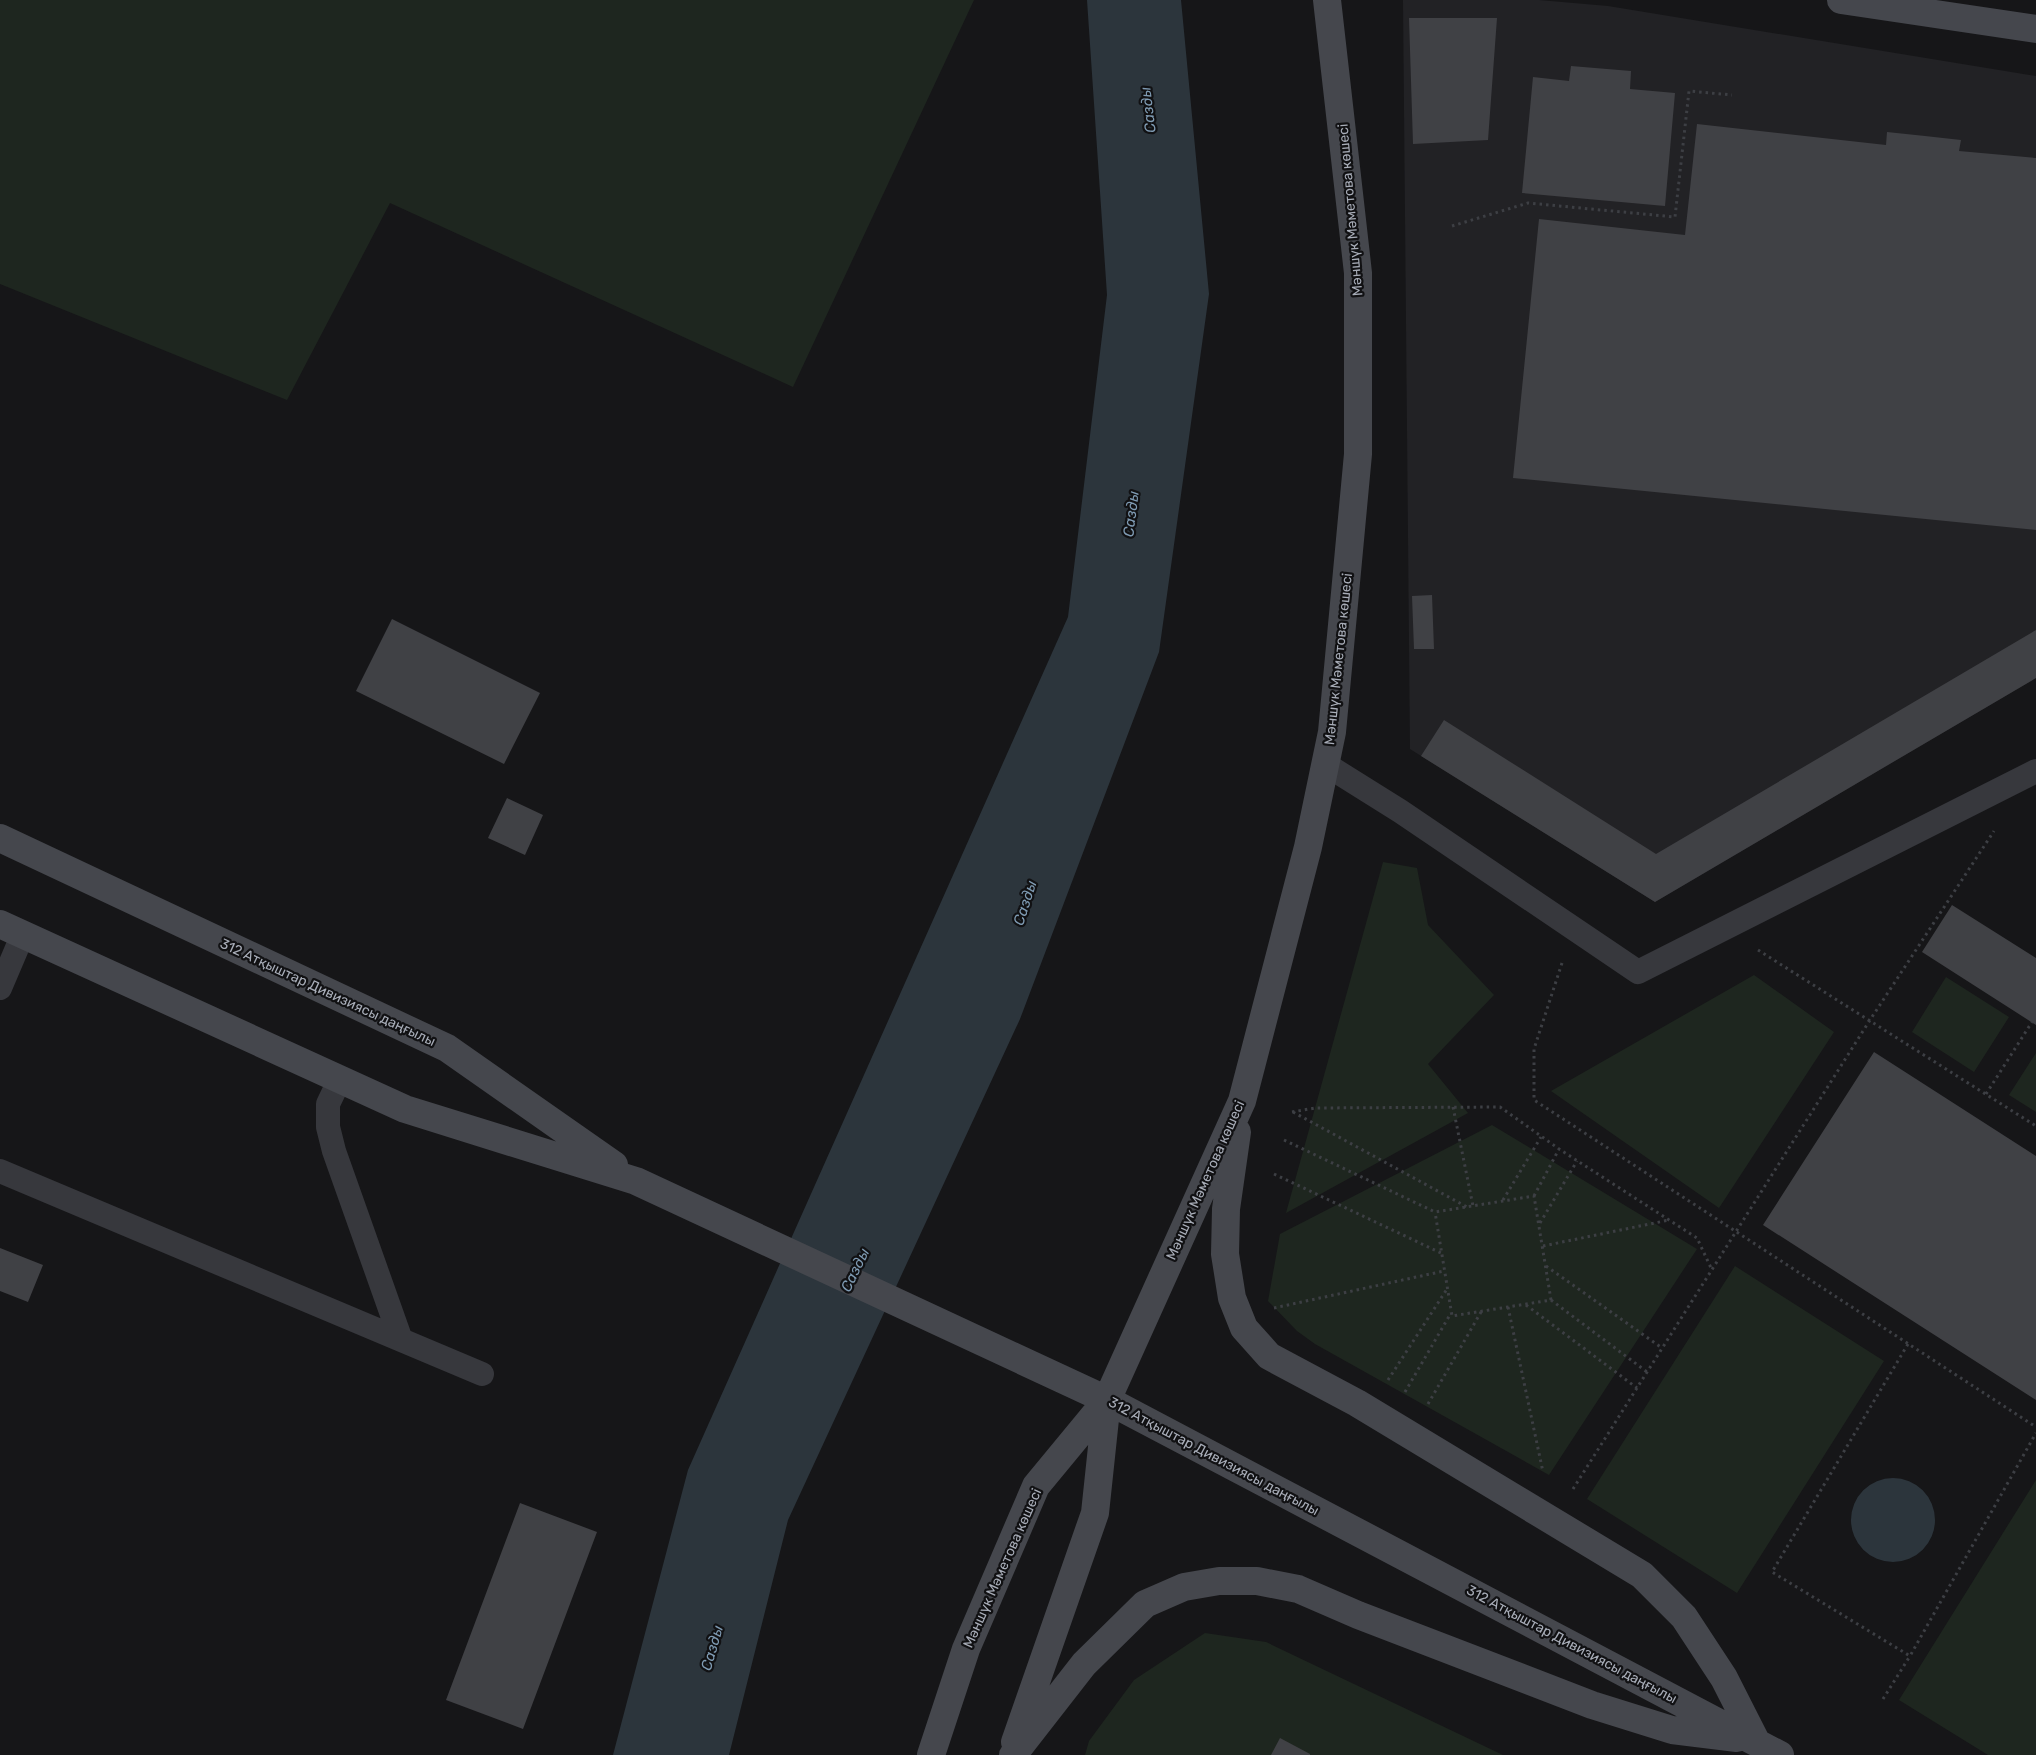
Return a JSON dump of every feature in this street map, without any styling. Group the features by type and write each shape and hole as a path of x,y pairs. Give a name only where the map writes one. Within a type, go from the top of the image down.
{"main road":[{"name":"Мәншүк Мәметова көшесі","path":"931,1755 966,1649 1036,1486 1107,1400 1242,1101 1308,847 1332,732 1358,454 1358,292 1347,160 1327,0"},
{"path":"1841,0 2036,29"},
{"name":"312 Атқыштар Дивизиясы даңғылы","path":"0,838 447,1048 636,1181"},
{"name":"312 Атқыштар Дивизиясы даңғылы","path":"12,929 405,1109 636,1181 1107,1400 1780,1755"},
{"path":"1242,1101 1226,1209 1226,1254 1232,1298 1244,1328 1269,1356 1357,1403 1642,1575 1684,1617 1724,1678 1756,1741"},
{"name":"Мәншүк Мәметова көшесі","path":"1012,1755 1095,1513 1107,1400"},
{"path":"1012,1755 1084,1664 1145,1604 1184,1587 1229,1581 1257,1581 1298,1589 1358,1615 1592,1704 1672,1730 1756,1741"}],"lane":[{"path":"1325,764 1400,811 1638,972 2035,773"},
{"path":"0,988 12,929"},
{"path":"340,1079 328,1104 328,1127 334,1151 401,1340"},
{"path":"0,1171 482,1374"}],"path":[{"path":"1452,226 1528,203 1675,217 1689,91 1732,95"},
{"path":"1573,1489 1870,1020 2000,823"},
{"path":"1573,929 1534,1049 1534,1100 2036,1427"},
{"path":"1724,929 2036,1126"},
{"path":"1986,1094 2032,1022"},
{"path":"1467,1207 1292,1112 1315,1108 1500,1106 1562,1151 1697,1238 1712,1270"},
{"path":"1453,1107 1473,1206"},
{"path":"1503,1201 1541,1136"},
{"path":"1284,1140 1435,1212 1534,1196"},
{"path":"1562,1151 1559,1149 1534,1196 1551,1300 1647,1372"},
{"path":"1539,1224 1577,1161"},
{"path":"1274,1174 1441,1253"},
{"path":"1401,1400 1451,1313 1435,1212"},
{"path":"1543,1246 1669,1220"},
{"path":"1546,1266 1662,1348"},
{"path":"1269,1309 1444,1271"},
{"path":"1388,1382 1447,1288"},
{"path":"1451,1313 1452,1316 1551,1300"},
{"path":"1525,1304 1637,1388"},
{"path":"1508,1307 1544,1480"},
{"path":"1423,1412 1482,1311"},
{"path":"1908,1344 1772,1572 1910,1656"},
{"path":"1883,1699 1910,1656 2036,1433"}],"shaded area":[{"path":"0,0 974,0 793,387 390,203 287,400 0,284"},
{"path":"1403,0 1539,0 1608,6 2036,76 2036,678 1655,902 1410,749"},
{"path":"1383,862 1417,868 1428,925 1494,995 1428,1064 1468,1113 1286,1213"},
{"path":"1754,975 1834,1032 1719,1208 1551,1091"},
{"path":"1946,977 2009,1017 1974,1072 1912,1032"},
{"path":"2036,1053 2036,1112 2009,1095"},
{"path":"1492,1125 1697,1249 1549,1475 1315,1344 1297,1331 1268,1301 1280,1234"},
{"path":"1735,1266 1884,1361 1737,1593 1587,1499"},
{"path":"2036,1480 2036,1755 1988,1755 1899,1700"},
{"path":"1205,1633 1266,1642 1503,1755 1085,1755 1089,1741 1134,1680"}],"water":[{"name":"Сазды","path":"1087,0 1181,0 1209,294 1159,652 1020,1019 788,1520 729,1755 613,1755 688,1470 1068,617 1107,295"},
{"path":"1893,1478 1909,1481 1923,1490 1932,1504 1935,1520 1932,1536 1923,1550 1909,1559 1893,1562 1877,1559 1863,1550 1854,1536 1851,1520 1854,1504 1863,1490 1877,1481"}],"building":[{"path":"1409,18 1497,18 1488,140 1413,144"},
{"path":"1571,66 1631,71 1630,89 1675,93 1665,206 1522,193 1533,77 1569,81"},
{"path":"1697,124 1886,145 1887,132 1961,140 1959,151 2036,158 2036,530 1513,478 1539,219 1685,235"},
{"path":"1432,595 1434,649 1414,649 1412,596"},
{"path":"392,619 540,693 504,764 356,691"},
{"path":"2036,630 2036,678 1655,902 1421,756 1444,720 1656,854"},
{"path":"507,798 543,815 525,855 488,838"},
{"path":"1952,905 2036,958 2036,1025 1922,952"},
{"path":"1874,1052 2036,1156 2036,1400 1763,1225"},
{"path":"0,1248 43,1265 28,1302 0,1291"},
{"path":"520,1503 597,1532 523,1729 446,1700"},
{"path":"1280,1738 1310,1754 1310,1755 1271,1755"}]}
